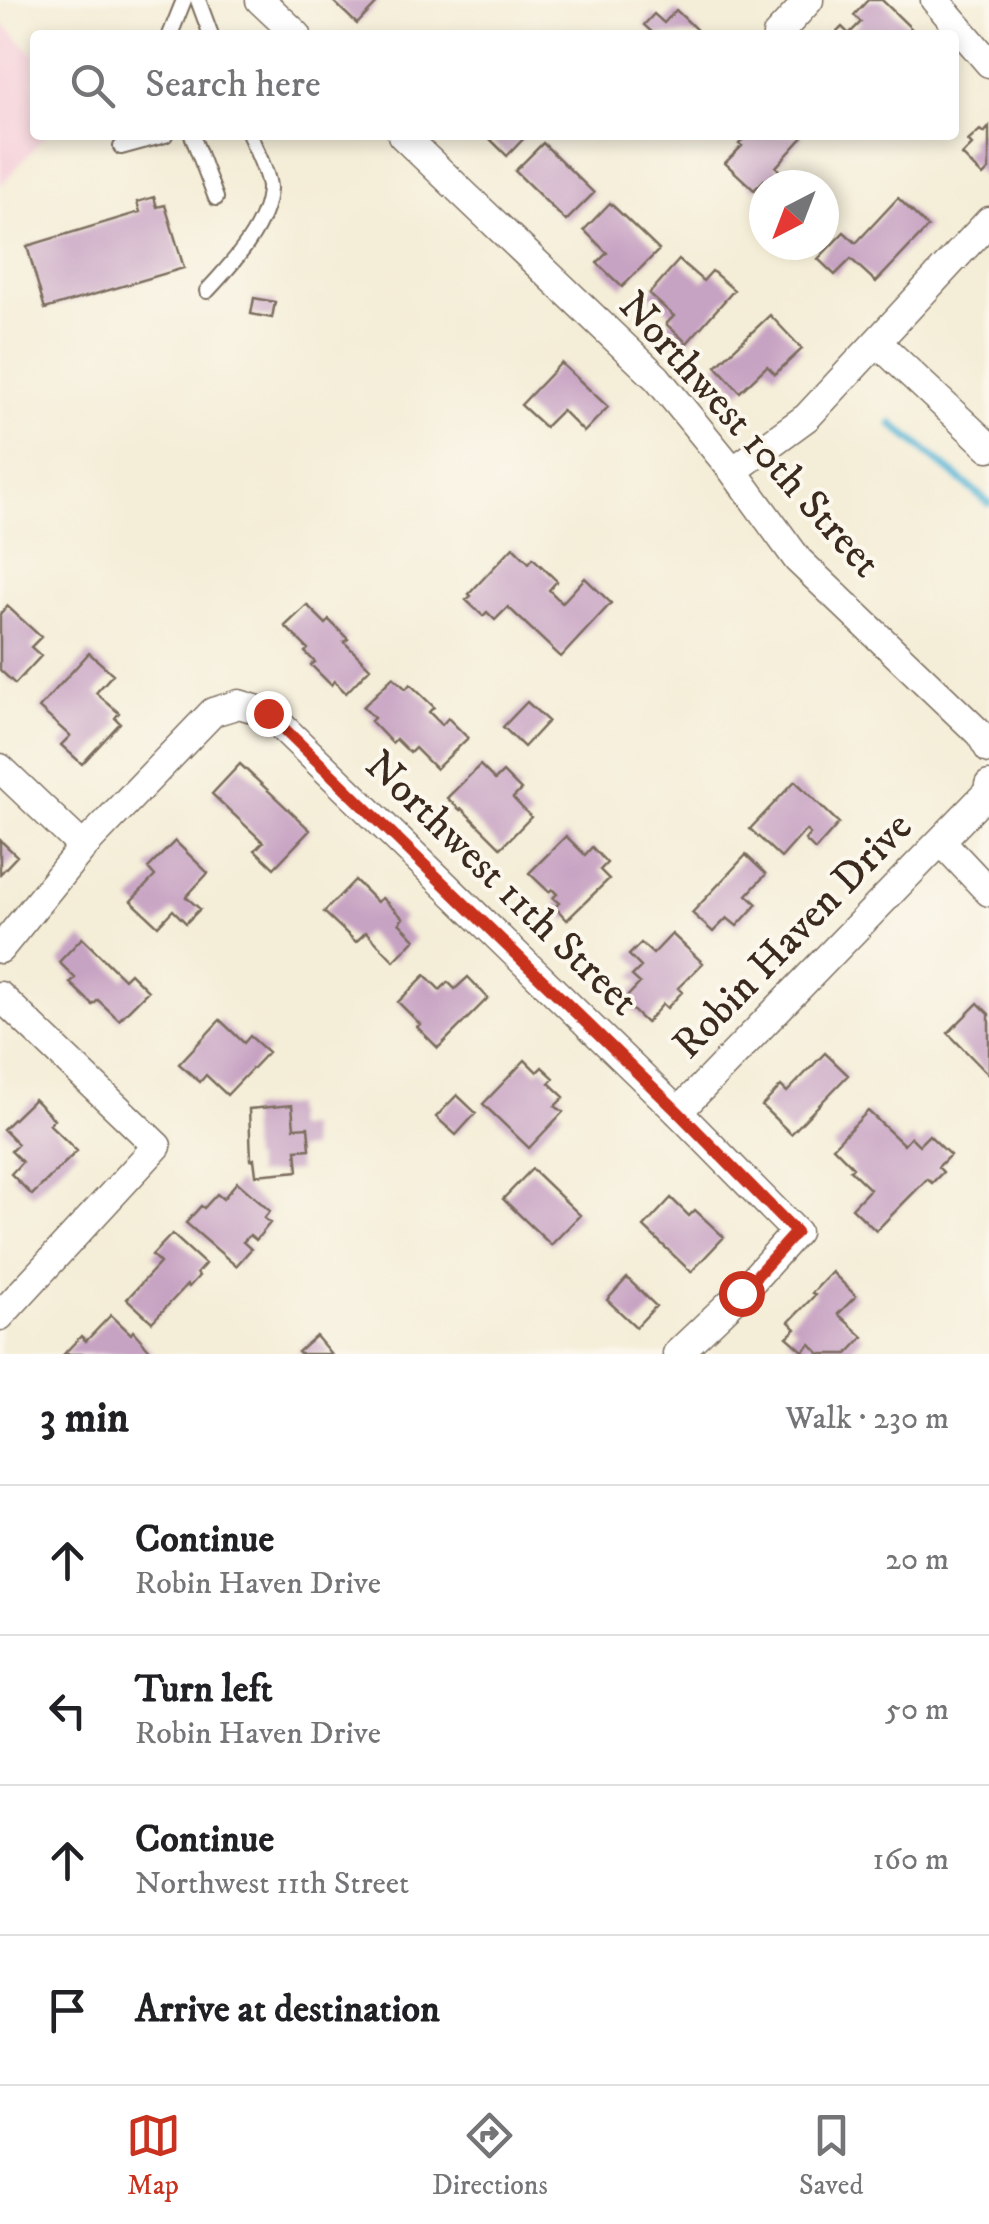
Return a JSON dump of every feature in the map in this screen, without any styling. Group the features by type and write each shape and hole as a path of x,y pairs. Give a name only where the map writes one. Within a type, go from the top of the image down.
{"street":[{"path":"260,0 291,30"},
{"path":"782,30 810,0"},
{"path":"935,0 989,63"},
{"name":"Northwest 10th Street","path":"407,140 657,378 734,471 798,560 980,734 989,749"},
{"path":"734,471 807,417 989,221"},
{"path":"877,342 989,447"},
{"name":"Northwest 11th Street","path":"83,847 213,712 240,704 268,713 678,1112"},
{"path":"0,768 83,847 0,949"},
{"name":"Robin Haven Drive","path":"677,1354 741,1293 796,1232 678,1112 988,792 989,785"},
{"path":"941,841 989,892"},
{"path":"0,996 157,1146 0,1316"}],"lane":[{"path":"172,30 184,0"},
{"path":"198,0 209,30"},
{"path":"120,147 146,140"},
{"path":"194,140 216,198"},
{"path":"207,291 238,258 263,216 269,186 252,140"}],"shaded area":[{"path":"0,21 30,50 30,140 41,140 0,186"}],"building":[{"path":"332,0 380,0 357,24"},
{"path":"868,0 882,0 913,30 853,30 861,22 854,15"},
{"path":"676,10 697,30 650,30 644,25 654,14 664,23"},
{"path":"989,127 989,170 983,176 962,155 972,145 968,141"},
{"path":"491,140 522,140 507,156"},
{"path":"743,140 800,140 776,167 779,170 749,170 749,185 725,163 742,146 739,144"},
{"path":"543,143 594,193 566,221 515,171"},
{"path":"154,197 157,207 165,205 184,268 45,309 27,246 140,212 137,202"},
{"path":"898,198 928,227 876,282 851,259 835,275 819,260 839,260 839,237 844,232 856,243"},
{"path":"610,203 659,250 622,287 597,263 607,253 584,230"},
{"path":"679,260 703,281 712,271 734,290 687,343 666,324 674,316 649,294"},
{"path":"254,298 275,302 272,318 251,314"},
{"path":"770,315 802,349 775,374 767,366 740,392 716,366"},
{"path":"561,363 608,407 584,432 562,410 545,427 521,405"},
{"path":"513,547 529,563 533,558 557,581 549,590 562,603 585,578 611,603 561,657 508,607 495,620 487,612 483,616 466,600"},
{"path":"307,605 348,639 344,642 370,668 346,693 334,681 331,685 311,665 315,662 305,652 308,649 285,626"},
{"path":"7,606 41,637 31,647 41,656 15,684 0,670 0,614"},
{"path":"89,653 113,674 96,693 119,713 115,718 120,723 82,764 61,745 70,736 39,708"},
{"path":"393,677 406,689 410,684 434,707 429,712 442,725 448,718 468,738 436,769 415,748 410,753 396,739 392,743 363,707"},
{"path":"527,702 548,721 524,747 503,727"},
{"path":"240,764 310,830 274,868 255,850 263,842 212,794"},
{"path":"480,765 495,780 503,772 521,790 513,798 531,817 501,848 447,798"},
{"path":"795,781 839,823 815,850 805,840 810,834 806,830 781,858 750,829"},
{"path":"566,836 585,855 592,847 607,863 600,870 609,879 567,920 555,907 559,903 553,898 557,894 552,889 549,892 529,873"},
{"path":"0,840 17,856 0,874"},
{"path":"175,841 208,873 186,897 200,909 186,923 173,910 158,926 131,901 155,876 148,868"},
{"path":"746,855 766,874 747,895 757,904 737,926 727,918 713,932 692,913"},
{"path":"355,880 377,902 382,898 403,918 399,923 415,939 394,961 366,932 356,942 324,912"},
{"path":"672,934 703,963 678,988 682,992 667,1008 663,1004 646,1023 623,1001 640,983 632,976 641,967 629,955 641,943 653,954"},
{"path":"82,938 124,979 130,973 148,991 119,1020 98,1000 93,1005 70,983 75,978 59,962"},
{"path":"425,975 440,990 448,982 455,989 468,977 488,998 438,1048 398,1002"},
{"path":"978,1003 989,1014 989,1075 948,1033"},
{"path":"220,1020 244,1043 250,1036 268,1052 227,1095 206,1075 200,1082 179,1064"},
{"path":"825,1053 848,1075 791,1134 762,1106 781,1086 787,1092"},
{"path":"525,1060 537,1072 542,1067 554,1078 549,1083 564,1097 555,1106 563,1112 529,1148 483,1104"},
{"path":"457,1095 476,1113 456,1135 436,1117"},
{"path":"34,1099 54,1119 49,1124 77,1151 32,1195 11,1174 22,1162 11,1151 18,1144 3,1129"},
{"path":"292,1105 294,1128 308,1127 310,1149 296,1150 298,1171 256,1175 254,1159 251,1160 249,1109"},
{"path":"868,1111 904,1145 911,1137 919,1145 929,1135 950,1155 938,1167 943,1172 932,1183 927,1179 876,1231 852,1208 870,1189 833,1147"},
{"path":"532,1169 580,1215 551,1245 503,1199"},
{"path":"237,1182 270,1211 264,1218 270,1223 256,1240 250,1235 243,1242 251,1249 236,1266 186,1223 217,1194 223,1199"},
{"path":"671,1198 689,1216 695,1210 724,1237 691,1272 644,1227"},
{"path":"172,1234 205,1264 189,1287 152,1322 127,1299 160,1263 152,1255"},
{"path":"832,1272 856,1296 838,1314 863,1337 847,1354 820,1354 810,1344 803,1351 787,1337 796,1329 789,1322"},
{"path":"627,1278 656,1306 636,1327 607,1300"},
{"path":"111,1315 131,1334 133,1331 153,1354 64,1354 81,1336 86,1341"},
{"path":"316,1336 331,1354 298,1352"}],"waterway":[{"path":"892,424 989,503"}],"route":[{"path":"268,713 796,1232 741,1293"}]}
